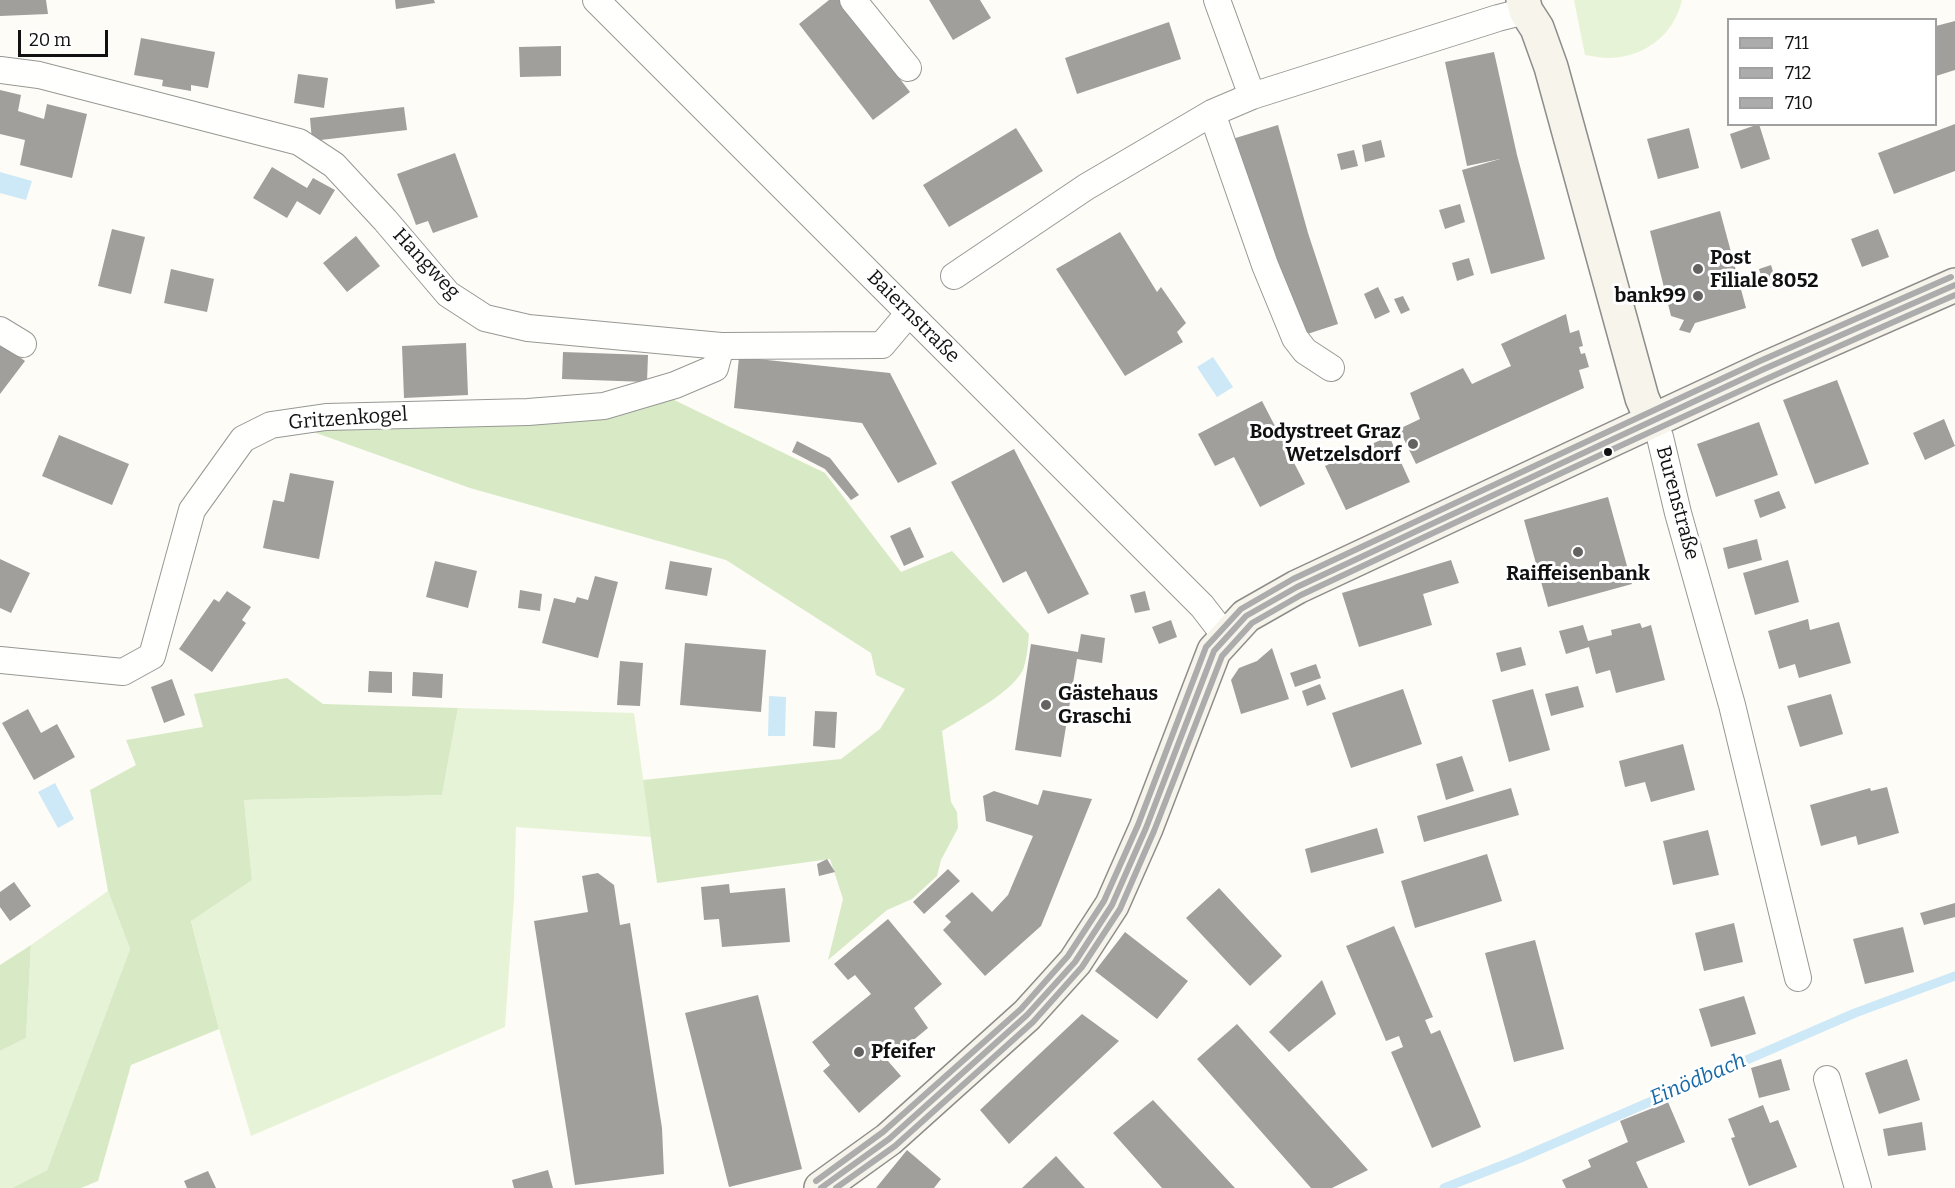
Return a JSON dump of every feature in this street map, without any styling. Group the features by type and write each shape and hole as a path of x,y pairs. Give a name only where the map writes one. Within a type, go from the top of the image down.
{"main road":[{"name":"Burenstraße","path":"1524,5 1537,28 1551,67 1642,398 1652,421"},
{"path":"821,1188 889,1139 1027,1015 1075,962 1112,905 1146,828 1214,651 1246,616 1297,587 1652,421 1955,285"}],"street":[{"name":"Baiernstraße","path":"596,0 1202,606 1226,637"},
{"path":"853,0 908,69"},
{"path":"1217,0 1252,96"},
{"path":"954,276 1086,187 1212,113 1252,96 1498,18 1524,5"},
{"name":"Hangweg","path":"0,70 39,75 299,142 334,165 448,294 485,318 528,328 721,346 882,345 909,313"},
{"path":"1212,113 1265,265 1295,338 1305,351 1331,368"},
{"path":"0,330 23,344"},
{"name":"Gritzenkogel","path":"0,660 123,672 152,657 192,510 243,439 271,425 326,417 528,412 603,406 675,385 715,368 721,346"},
{"name":"Burenstraße","path":"1652,421 1660,437 1678,513 1732,705 1798,978"},
{"path":"1827,1079 1858,1188"}],"green space":[{"path":"1574,0 1682,0 1672,24 1656,42 1634,53 1609,58 1585,55"},
{"path":"668,397 825,473 901,572 952,551 1029,634 1024,667 1011,685 988,703 942,731 951,802 957,812 958,828 941,860 937,876 912,899 887,910 828,960 843,899 830,859 657,883 643,780 841,759 880,729 905,689 876,675 871,653 726,560 470,488 305,429"},
{"path":"287,678 323,704 458,708 442,795 244,800 252,880 191,921 219,1029 131,1065 98,1181 81,1188 12,1188 47,1170 130,949 108,891 90,790 136,765 126,740 203,727 194,694"},
{"path":"458,708 634,713 651,837 516,827 514,898 505,1027 251,1136 219,1029 191,920 252,880 244,800 442,795"},
{"path":"108,891 130,949 47,1170 12,1188 0,1188 0,1051 26,1038 31,945"},
{"path":"31,945 26,1038 0,1051 0,965"}],"water":[{"path":"0,172 32,181 26,200 0,193"},
{"path":"1213,357 1233,387 1217,397 1197,367"},
{"path":"769,696 786,697 785,736 768,736"},
{"path":"55,783 74,819 58,828 38,792"}],"building":[{"path":"0,0 46,0 48,14 0,16"},
{"path":"395,0 434,0 435,3 396,9"},
{"path":"829,0 839,0 910,92 873,120 799,24"},
{"path":"929,0 980,0 991,18 953,40"},
{"path":"1955,21 1955,70 1937,76 1937,26"},
{"path":"1169,22 1181,59 1077,94 1065,58"},
{"path":"141,38 215,52 208,88 191,85 191,91 162,86 163,80 134,75"},
{"path":"561,46 561,76 520,77 519,47"},
{"path":"1494,52 1517,155 1545,259 1491,274 1462,170 1500,159 1467,166 1445,62"},
{"path":"298,74 328,78 324,108 294,103"},
{"path":"0,90 21,95 18,111 44,119 47,104 87,114 72,178 20,165 25,140 0,134"},
{"path":"404,107 407,130 312,141 310,118"},
{"path":"1955,124 1955,171 1894,194 1878,153"},
{"path":"1278,125 1308,233 1338,324 1295,338 1229,140"},
{"path":"1760,126 1770,159 1741,169 1730,134"},
{"path":"1016,128 1043,171 949,227 923,185"},
{"path":"1689,128 1699,168 1658,179 1647,139"},
{"path":"1381,140 1385,157 1365,162 1362,145"},
{"path":"1354,150 1358,166 1341,170 1337,154"},
{"path":"455,153 478,217 433,233 428,221 416,225 397,174"},
{"path":"272,167 307,188 313,178 335,190 320,215 297,201 287,218 253,198"},
{"path":"1460,204 1465,222 1445,229 1439,210"},
{"name":"Post Filiale 8052","path":"1720,211 1746,308 1695,323 1690,333 1679,330 1684,320 1671,316 1650,231"},
{"path":"112,229 145,237 131,294 98,286"},
{"path":"1878,229 1889,257 1862,267 1851,239"},
{"path":"1120,232 1157,292 1161,287 1186,323 1177,332 1183,342 1125,376 1056,269"},
{"path":"356,236 380,266 347,292 323,263"},
{"path":"1469,258 1474,275 1457,281 1452,263"},
{"path":"1771,265 1777,285 1765,289 1759,269"},
{"path":"171,269 214,279 207,312 164,303"},
{"path":"1378,287 1390,312 1375,319 1364,294"},
{"path":"1403,296 1410,310 1401,314 1394,299"},
{"path":"1566,314 1570,333 1579,330 1583,346 1579,347 1581,354 1585,353 1589,367 1579,370 1584,388 1416,464 1399,429 1420,419 1410,393 1463,368 1472,384 1511,366 1501,344"},
{"path":"0,342 25,361 0,394"},
{"path":"466,343 468,395 404,398 402,346"},
{"path":"563,352 648,355 647,382 562,379"},
{"path":"739,357 890,373 937,464 898,483 862,423 734,408"},
{"path":"1837,380 1869,464 1815,484 1783,400"},
{"path":"1262,401 1305,484 1260,507 1234,457 1215,466 1198,434"},
{"path":"1944,419 1955,446 1925,460 1913,433"},
{"path":"1759,422 1778,475 1716,497 1697,444"},
{"path":"59,435 129,464 112,505 42,476"},
{"path":"1389,436 1410,482 1346,510 1325,466"},
{"path":"797,441 830,458 859,495 851,500 825,469 792,452"},
{"path":"1014,449 1089,594 1048,614 1026,571 1003,583 951,482"},
{"path":"290,473 334,481 319,559 263,548 273,500 284,502"},
{"path":"1779,491 1786,508 1760,518 1754,500"},
{"name":"Raiffeisenbank","path":"1608,497 1632,584 1548,607 1524,520"},
{"path":"910,527 924,557 904,566 890,536"},
{"path":"1757,539 1762,560 1728,569 1723,548"},
{"path":"0,559 30,573 11,613 0,608"},
{"path":"1451,560 1459,583 1423,594 1432,625 1359,647 1342,593"},
{"path":"1788,560 1799,602 1755,615 1743,573"},
{"path":"435,561 477,571 468,608 426,597"},
{"path":"670,561 712,568 707,596 665,589"},
{"path":"595,576 618,582 598,658 542,643 554,598 575,603 577,597 588,600"},
{"path":"520,590 542,594 540,611 518,608"},
{"path":"227,591 251,607 242,620 246,623 212,672 179,649 214,599 219,602"},
{"path":"1145,591 1150,610 1135,613 1130,595"},
{"path":"1808,619 1810,630 1839,622 1851,663 1799,678 1795,664 1779,669 1768,631"},
{"path":"1171,620 1177,637 1159,644 1152,627"},
{"path":"1640,623 1642,628 1651,625 1665,680 1616,693 1610,670 1596,674 1589,647 1566,654 1559,631 1583,625 1588,641 1612,635 1611,630"},
{"name":"Gästehaus Graschi","path":"1081,634 1105,638 1102,663 1077,659 1061,757 1015,750 1031,644 1078,652"},
{"path":"685,643 766,650 761,712 680,705"},
{"path":"1521,647 1526,665 1501,672 1496,653"},
{"path":"1272,648 1289,699 1241,714 1231,680 1239,668 1257,661"},
{"path":"620,661 643,663 640,706 617,705"},
{"path":"1316,664 1321,678 1295,687 1290,673"},
{"path":"369,671 392,672 392,693 368,692"},
{"path":"413,672 443,674 442,698 412,696"},
{"path":"172,679 185,715 164,723 151,687"},
{"path":"1320,684 1326,699 1307,706 1302,691"},
{"path":"1578,686 1584,707 1551,716 1545,694"},
{"path":"1403,689 1422,744 1351,768 1332,713"},
{"path":"1533,689 1550,750 1509,762 1492,700"},
{"path":"1831,694 1843,734 1800,747 1787,706"},
{"path":"28,709 41,733 57,724 75,757 34,780 2,723"},
{"path":"815,711 837,712 835,748 813,746"},
{"path":"1683,744 1695,790 1651,802 1645,782 1625,787 1619,761"},
{"path":"1462,756 1474,791 1446,800 1436,764"},
{"path":"1887,787 1899,833 1858,845 1856,836 1821,846 1810,805 1870,788 1871,791"},
{"path":"1511,788 1519,815 1424,842 1417,816"},
{"path":"1043,790 1092,799 1041,926 985,976 943,930 951,922 945,916 972,892 992,912 1008,895 1033,836 986,821 983,796 994,791 1038,805"},
{"path":"1377,828 1384,853 1311,873 1305,849"},
{"path":"1708,830 1719,875 1673,885 1663,841"},
{"path":"1487,854 1502,901 1415,928 1401,881"},
{"path":"827,859 835,872 819,876 817,864"},
{"path":"948,869 960,881 924,914 913,902"},
{"path":"598,873 614,885 620,925 630,923 662,1128 664,1174 575,1185 534,921 588,912 582,876"},
{"path":"14,882 31,906 10,921 0,907 0,892"},
{"path":"729,884 730,893 785,888 790,942 722,947 719,919 704,920 701,887"},
{"path":"1219,888 1282,956 1250,986 1186,918"},
{"path":"1955,903 1955,917 1924,925 1920,913"},
{"name":"Pfeifer","path":"888,919 942,984 914,1008 928,1028 888,1061 901,1076 859,1113 823,1071 830,1065 812,1042 871,994 855,975 848,980 834,964"},
{"path":"1734,923 1743,962 1704,971 1695,933"},
{"path":"1394,926 1433,1017 1425,1020 1431,1034 1440,1030 1481,1127 1432,1148 1391,1052 1403,1047 1399,1036 1386,1041 1346,946"},
{"path":"1903,927 1914,972 1865,984 1853,939"},
{"path":"1125,932 1188,981 1157,1019 1095,971"},
{"path":"1535,940 1564,1049 1514,1062 1485,953"},
{"path":"1322,980 1336,1014 1289,1052 1269,1032"},
{"path":"758,995 802,1169 729,1187 685,1013"},
{"path":"1744,996 1756,1034 1711,1047 1699,1009"},
{"path":"1082,1014 1119,1041 1009,1144 980,1110"},
{"path":"1237,1024 1368,1170 1332,1188 1311,1188 1197,1059"},
{"path":"1781,1059 1790,1090 1759,1098 1751,1068"},
{"path":"1907,1059 1920,1100 1879,1114 1865,1073"},
{"path":"1153,1100 1235,1188 1162,1188 1113,1133"},
{"path":"1668,1102 1685,1142 1636,1162 1648,1188 1566,1188 1562,1180 1591,1167 1588,1160 1628,1142 1620,1121"},
{"path":"1763,1105 1770,1123 1778,1120 1797,1167 1749,1186 1731,1138 1735,1137 1728,1119"},
{"path":"1922,1122 1926,1150 1888,1156 1883,1129"},
{"path":"907,1150 941,1179 934,1188 876,1188"},
{"path":"1056,1156 1085,1188 1022,1188"},
{"path":"548,1170 553,1188 514,1188 512,1180"},
{"path":"208,1171 216,1188 187,1188 184,1181"}],"waterway":[{"name":"Einödbach","path":"1444,1188 1518,1159 1855,1013 1955,976"}],"transit line":[{"name":"710","path":"816,1181 883,1132 1021,1009 1068,956 1104,901 1138,825 1206,647 1241,609 1293,579 1603,434 1760,361 1951,277"},
{"name":"711","path":"821,1188 889,1139 1027,1015 1075,962 1112,905 1146,828 1214,651 1246,616 1297,587 1607,442 1764,369 1955,285"},
{"name":"712","path":"836,1188 895,1146 1033,1022 1082,967 1120,909 1154,831 1222,656 1252,623 1301,595 1545,481 1955,295"}],"place":[{"name":"Post Filiale 8052","path":"1698,269"},
{"name":"bank99","path":"1698,296"},
{"name":"Bodystreet Graz Wetzelsdorf","path":"1413,444"},
{"name":"Raiffeisenbank","path":"1578,552"},
{"name":"Gästehaus Graschi","path":"1046,705"},
{"name":"Pfeifer","path":"859,1052"}]}
